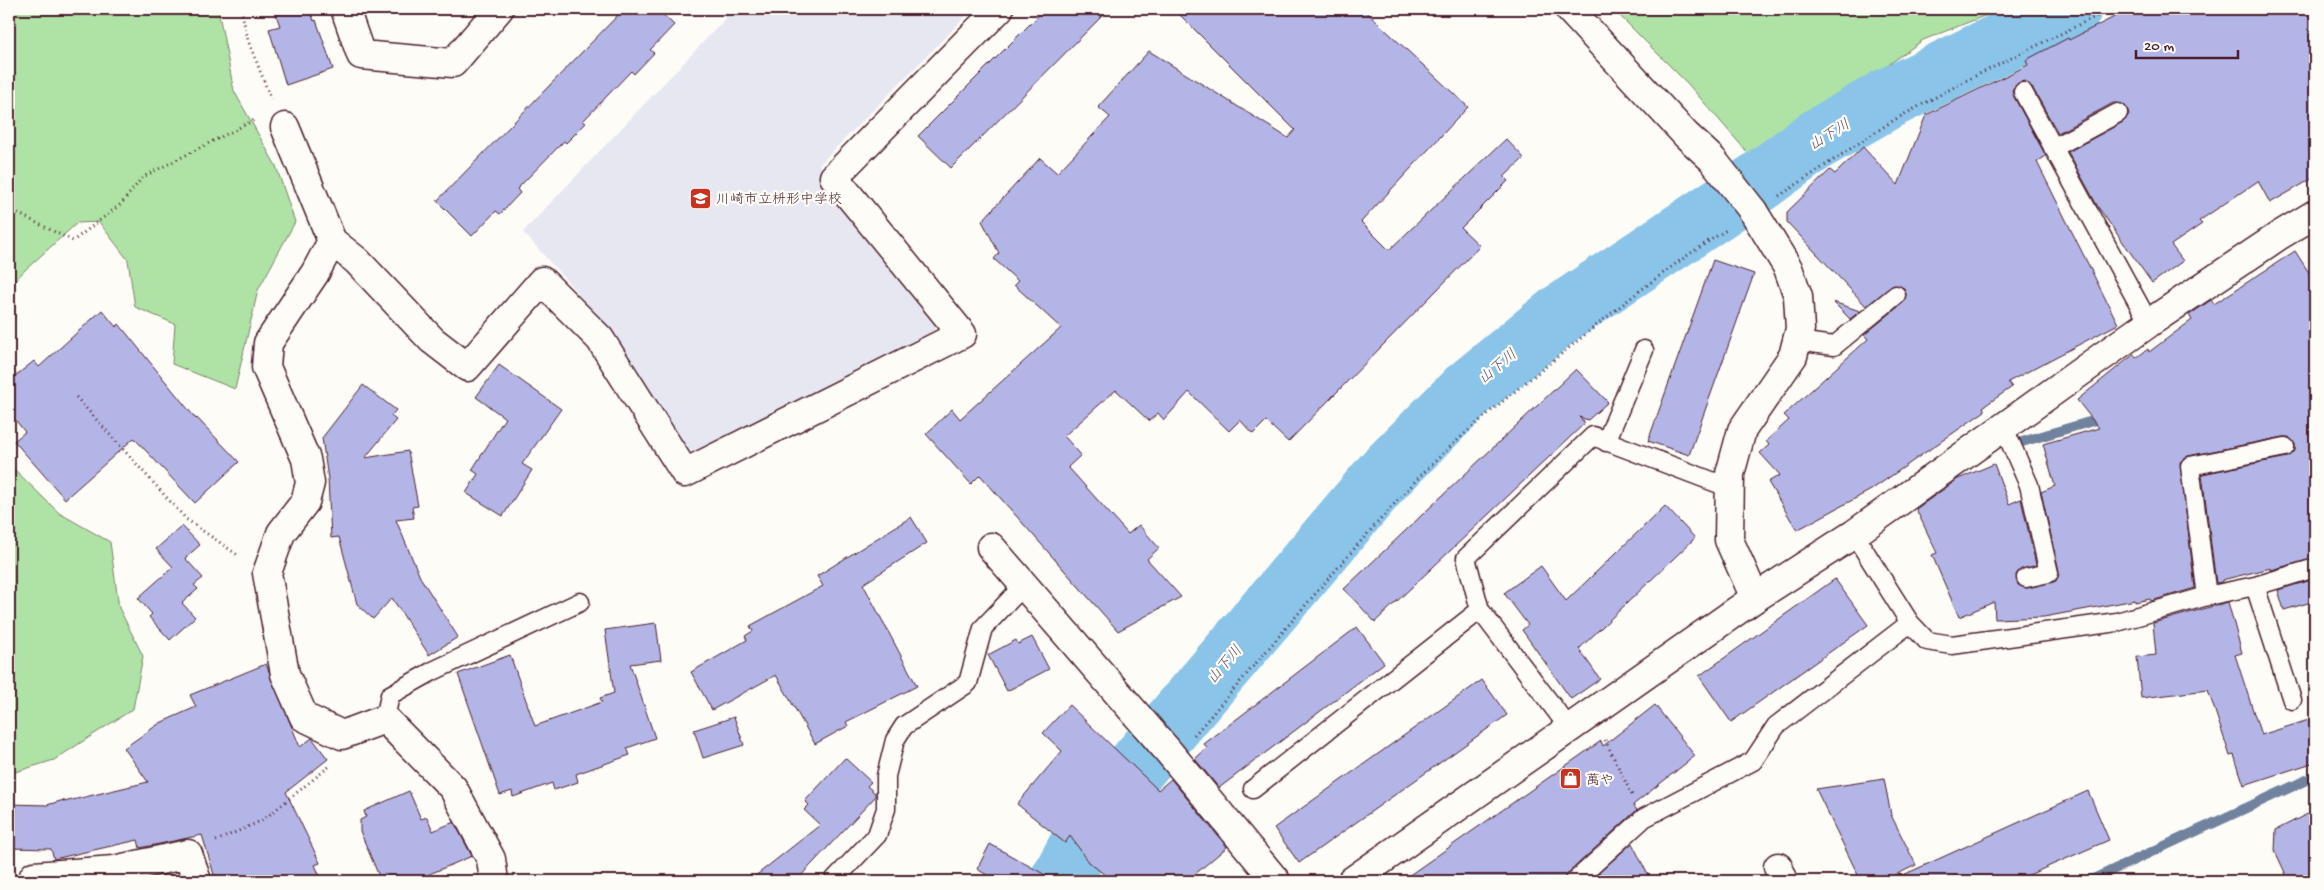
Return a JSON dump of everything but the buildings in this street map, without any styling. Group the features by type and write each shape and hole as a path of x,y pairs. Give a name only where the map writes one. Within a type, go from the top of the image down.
{"street":[{"path":"345,9 361,55 453,64 499,9"},
{"path":"280,117 332,241 357,261 432,340 467,367 542,282 600,339 684,473 962,334 834,177 999,9"},
{"path":"1569,9 1733,183 1754,212 1788,268 1798,296 1800,329 1793,356 1742,430 1730,474 1729,540 1755,598"},
{"path":"1352,881 1755,598 1854,534 2149,323 2280,235 2315,214"},
{"path":"332,241 315,273 268,343 266,366 306,459 310,483 305,502 281,533 267,573 285,674 304,717 342,735 385,720 453,788 491,859 494,881"},
{"path":"991,547 1171,754 1276,881"},
{"path":"34,876 114,870 188,854 196,881"}],"lane":[{"path":"2023,92 2149,323"},
{"path":"2053,148 2118,113"},
{"path":"1797,341 1834,346 1896,295"},
{"path":"1606,442 1644,350"},
{"path":"2003,426 2030,485 2049,573 2026,578"},
{"path":"1569,728 1480,610 1466,558 1593,436 1730,488"},
{"path":"2207,596 2190,466 2285,447"},
{"path":"1854,534 1910,623 1927,641 1952,645 2117,622 2207,596 2255,586 2315,568"},
{"path":"833,881 877,835 886,809 886,776 895,740 904,726 968,683 983,628 1024,585"},
{"path":"2255,586 2292,700"},
{"path":"385,720 390,695 433,671 580,602"},
{"path":"1254,789 1480,610"},
{"path":"1575,881 1644,818 1753,761 1776,726 1910,623"}],"path":[{"path":"9,209 73,240 121,204 143,177 194,153 280,117 248,40 241,9"},
{"path":"1171,754 1410,487 1504,400 1645,286 1689,253 1894,120 1967,80 2111,9"},
{"path":"76,397 186,520 267,573"},
{"path":"1601,732 1644,818"},
{"path":"188,854 263,820 330,768 342,735"}],"shaded area":[{"name":"川崎市立枡形中学校","path":"717,9 973,9 819,165 936,315 935,330 700,452 681,449 601,319 523,232 726,18"}],"green space":[{"path":"9,9 218,9 234,91 276,166 295,222 258,290 235,389 172,364 175,324 135,307 128,260 99,222 77,223 24,271 9,288"},
{"path":"1613,9 2002,9 1923,40 1754,160 1688,84"},
{"path":"9,464 59,513 110,542 119,608 143,656 133,709 54,760 9,774"}],"waterway":[{"name":"山下川","path":"1060,881 1087,832 1126,779 1385,474 1468,390 1561,314 1760,181 1816,140 1887,99 2071,9"},
{"path":"2022,442 2106,417"},
{"path":"2089,881 2315,776"}],"place":[{"name":"川崎市立枡形中学校","path":"700,198"},
{"name":"萬や","path":"1570,779"}]}
